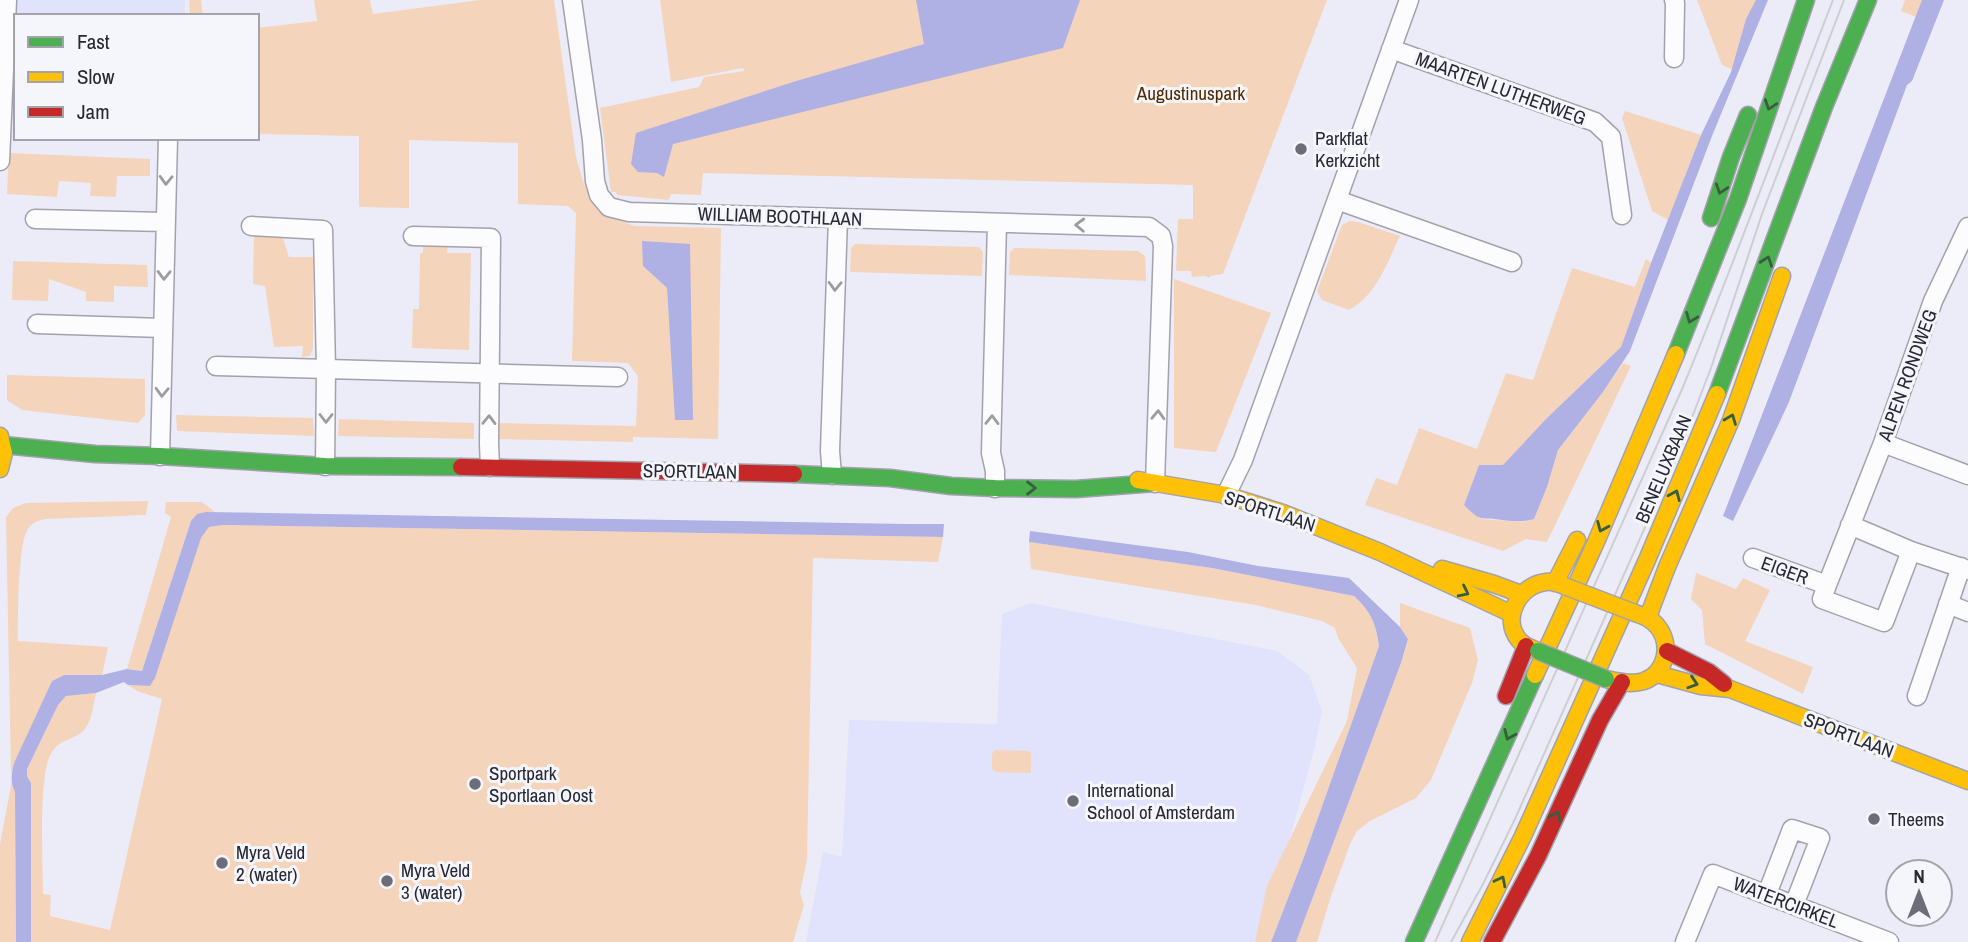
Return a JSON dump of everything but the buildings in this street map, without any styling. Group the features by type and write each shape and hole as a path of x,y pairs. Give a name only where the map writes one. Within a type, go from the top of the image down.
{"main road":[{"name":"BENELUXBAAN","path":"1414,942 1596,542 1670,369 1738,199 1807,0"},
{"name":"BENELUXBAAN","path":"1470,942 1529,823 1698,442 1824,107 1868,0"},
{"path":"1762,78 1800,17"},
{"path":"1839,112 1852,39"},
{"path":"1707,230 1753,101"},
{"path":"1641,615 1667,566 1731,420 1785,266"},
{"path":"1,466 2,440"},
{"name":"SPORTLAAN","path":"2,440 94,454 325,466 832,475 890,478 951,486 995,475 1076,489 1155,483"},
{"name":"SPORTLAAN","path":"1,466 94,454"},
{"name":"SPORTLAAN","path":"890,478 962,471"},
{"name":"SPORTLAAN","path":"1084,473 1122,476 1194,488 1283,513 1380,552 1512,614"},
{"path":"1561,585 1583,527"},
{"name":"SPORTLAAN","path":"1380,552 1521,594"},
{"path":"1545,582 1561,585 1641,615 1653,621 1664,636 1667,652 1657,674 1645,681 1614,680 1520,642 1514,632 1512,614 1521,594 1545,582"},
{"path":"1498,716 1532,648"},
{"name":"SPORTLAAN","path":"1667,652 1709,672 1730,689"},
{"name":"SPORTLAAN","path":"1657,674 1702,686 1730,689 1968,781"},
{"path":"1492,942 1538,856 1600,720 1614,680"},
{"path":"1433,861 1477,765"}],"street":[{"path":"0,161 9,110 7,0"},
{"name":"WILLIAM BOOTHLAAN","path":"572,0 592,140 595,181 599,195 609,207 629,212 1149,227 1161,236 1163,246 1155,483"},
{"name":"MAARTEN LUTHERWEG","path":"1226,495 1243,460 1409,0"},
{"path":"1674,0 1674,58"},
{"name":"MAARTEN LUTHERWEG","path":"1391,49 1595,122 1611,137 1622,215"},
{"path":"160,456 167,140"},
{"path":"1337,200 1512,262"},
{"path":"832,475 838,218"},
{"path":"35,219 165,222"},
{"path":"995,475 991,453 997,223"},
{"path":"251,226 323,230 325,466"},
{"name":"ALPEN RONDWEG","path":"1827,585 1883,443 1933,301 1968,227"},
{"path":"412,236 491,237 490,467"},
{"path":"37,324 163,328"},
{"path":"216,366 618,377"},
{"path":"1883,443 1968,475"},
{"path":"1850,525 1911,551 1965,568 1948,604 1917,696"},
{"name":"EIGER","path":"1753,558 1827,585 1822,599 1884,622 1911,551"},
{"path":"1948,604 1968,612"},
{"path":"1767,894 1792,829 1819,838 1794,905"},
{"name":"WATERCIRKEL","path":"1685,942 1713,874 1889,942"}],"shaded area":[{"path":"0,0 185,0 185,14 14,14 14,68 0,68"},
{"name":"International School of Amsterdam","path":"1030,603 1277,651 1309,675 1322,711 1314,750 1259,942 806,942 823,852 842,857 849,720 997,724 1002,614"}],"green space":[{"path":"189,0 201,0 203,14 190,14"},
{"path":"314,0 370,0 373,14 480,0 554,0 576,157 590,197 600,209 612,217 634,226 721,228 718,439 633,437 633,442 493,439 493,423 636,426 638,376 628,363 572,361 576,213 568,206 518,204 518,143 409,140 409,208 359,207 359,136 259,134 259,28 317,21","holes":["690,244 676,420 667,288 643,266"]},
{"name":"Augustinuspark","path":"660,0 1327,0 1223,274 1209,278 1192,277 1191,271 1176,271 1178,219 1193,219 1193,185 703,173 701,195 671,194 669,200 617,195 616,192 611,192 600,108 699,87 704,77 744,71 743,68 671,82"},
{"path":"1697,0 1765,0 1736,71 1722,65"},
{"path":"1905,0 1922,0 1916,17 1901,11"},
{"path":"1625,111 1701,135 1668,220 1652,211 1622,118"},
{"path":"9,153 150,159 150,176 117,176 116,197 90,196 91,183 59,181 57,197 7,194"},
{"path":"1350,221 1400,236 1374,288 1349,310 1322,300 1317,291 1342,225"},
{"path":"254,234 282,235 289,257 313,257 313,348 310,356 302,357 303,346 274,347 265,286 253,284"},
{"path":"855,244 979,247 983,252 982,276 850,272 851,248"},
{"path":"423,245 448,245 447,253 471,253 469,350 412,348 413,309 419,309 420,253 423,253"},
{"path":"1014,248 1138,251 1145,256 1146,281 1009,275 1010,252"},
{"path":"1646,259 1651,263 1621,347 1546,419 1503,466 1479,465 1464,505 1483,519 1522,522 1534,519 1558,450 1623,363 1631,366 1547,542 1526,539 1503,551 1365,505 1376,478 1397,485 1419,428 1477,449 1506,373 1533,380 1572,268 1635,287"},
{"path":"13,261 147,265 148,287 114,286 114,302 86,301 86,292 49,279 48,301 12,300"},
{"path":"1174,279 1271,313 1216,452 1174,448"},
{"path":"7,375 145,379 145,415 138,423 22,410 7,400"},
{"path":"176,415 313,418 314,436 177,431"},
{"path":"339,419 474,423 474,439 338,436"},
{"path":"148,501 146,515 45,519 34,523 27,531 20,567 18,641 108,647 102,675 64,675 52,681 11,773 6,517 13,508 26,503"},
{"path":"166,502 202,502 215,512 206,512 191,521 142,671 127,669 171,517 165,513"},
{"name":"Sportpark Sportlaan Oost","path":"223,525 943,537 938,562 813,558 807,859 800,893 804,905 793,942 31,942 31,783 27,769 58,705 66,696 96,693 88,725 81,733 58,745 47,765 43,800 43,894 51,895 50,916 110,930 162,699 137,691 128,685 150,686 201,538 209,527"},
{"path":"1029,542 1212,568 1354,596 1369,613 1379,646 1271,942 1255,942 1267,886 1347,721 1357,668 1338,638 1335,628 1322,621 1256,605 1031,569"},
{"path":"1696,573 1736,589 1743,578 1770,590 1745,641 1813,667 1803,694 1705,644 1702,610 1691,599"},
{"path":"1400,603 1470,628 1478,660 1472,683 1431,780 1416,798 1370,821 1357,831 1331,896 1317,942 1296,942 1401,663 1408,639 1400,627"},
{"path":"995,750 1029,751 1031,773 995,772 992,769 992,754"},
{"path":"12,780 15,792 16,942 0,942 0,844"}],"water":[{"path":"916,0 1080,0 1063,48 673,144 664,177 657,173 638,172 631,164 636,133 793,82 924,44"},
{"path":"1756,0 1768,0 1712,136 1630,351 1603,392 1558,450 1534,519 1514,521 1477,516 1464,505 1479,465 1503,465 1546,419 1621,347 1701,135 1731,72 1746,19"},
{"path":"1922,0 1944,0 1912,81 1907,85 1789,402 1733,521 1723,516"},
{"path":"642,241 690,244 693,420 675,420 667,288 643,266"},
{"path":"206,512 944,524 943,537 223,525 209,527 201,538 155,678 150,686 128,685 124,682 96,693 66,696 58,705 27,769 31,783 31,942 16,942 15,792 12,784 15,761 52,681 64,675 102,675 127,669 142,671 191,521 197,514"},
{"path":"1030,531 1188,552 1258,566 1349,578 1400,627 1408,639 1296,942 1271,942 1379,646 1369,613 1354,596 1212,568 1029,542"}],"tram line":[{"path":"1435,942 1683,387 1833,0"},
{"path":"1451,942 1515,819 1679,451 1711,368 1762,214 1844,0"}],"traffic: fast":[{"path":"1676,354 1738,199 1806,0"},
{"path":"1717,394 1824,107 1868,0"},
{"path":"1711,218 1748,115"},
{"path":"3,445 95,454 325,466 461,467"},
{"path":"794,474 890,478 951,486 995,488 1076,489 1155,483"},
{"path":"1538,651 1606,679"},
{"path":"1414,942 1535,675"}],"traffic: slow":[{"path":"1648,617 1731,420 1782,276"},
{"path":"1535,675 1596,542 1676,354"},
{"path":"1470,942 1523,836 1647,560 1717,394"},
{"path":"0,436 4,453 0,469"},
{"path":"1138,480 1226,495 1283,513 1380,552 1512,614"},
{"path":"1555,583 1577,540"},
{"path":"1442,569 1521,594"},
{"path":"1538,651 1523,644 1514,631 1512,622 1516,604 1521,596 1536,584 1551,582 1567,587"},
{"path":"1567,587 1635,613"},
{"path":"1606,679 1625,683 1644,681 1662,665 1666,650 1662,634 1653,622 1635,613"},
{"path":"1657,674 1701,686 1730,689 1968,781"}],"traffic: jam":[{"path":"461,467 794,474"},
{"path":"1506,696 1526,646"},
{"path":"1667,651 1709,672 1724,684"},
{"path":"1492,942 1538,856 1600,720 1622,682"}],"place":[{"name":"Parkflat Kerkzicht","path":"1301,149"},
{"name":"Sportpark Sportlaan Oost","path":"475,784"},
{"name":"International School of Amsterdam","path":"1073,801"},
{"name":"Theems","path":"1874,819"},
{"name":"Myra Veld 2 (water)","path":"222,863"},
{"name":"Myra Veld 3 (water)","path":"387,881"}]}
